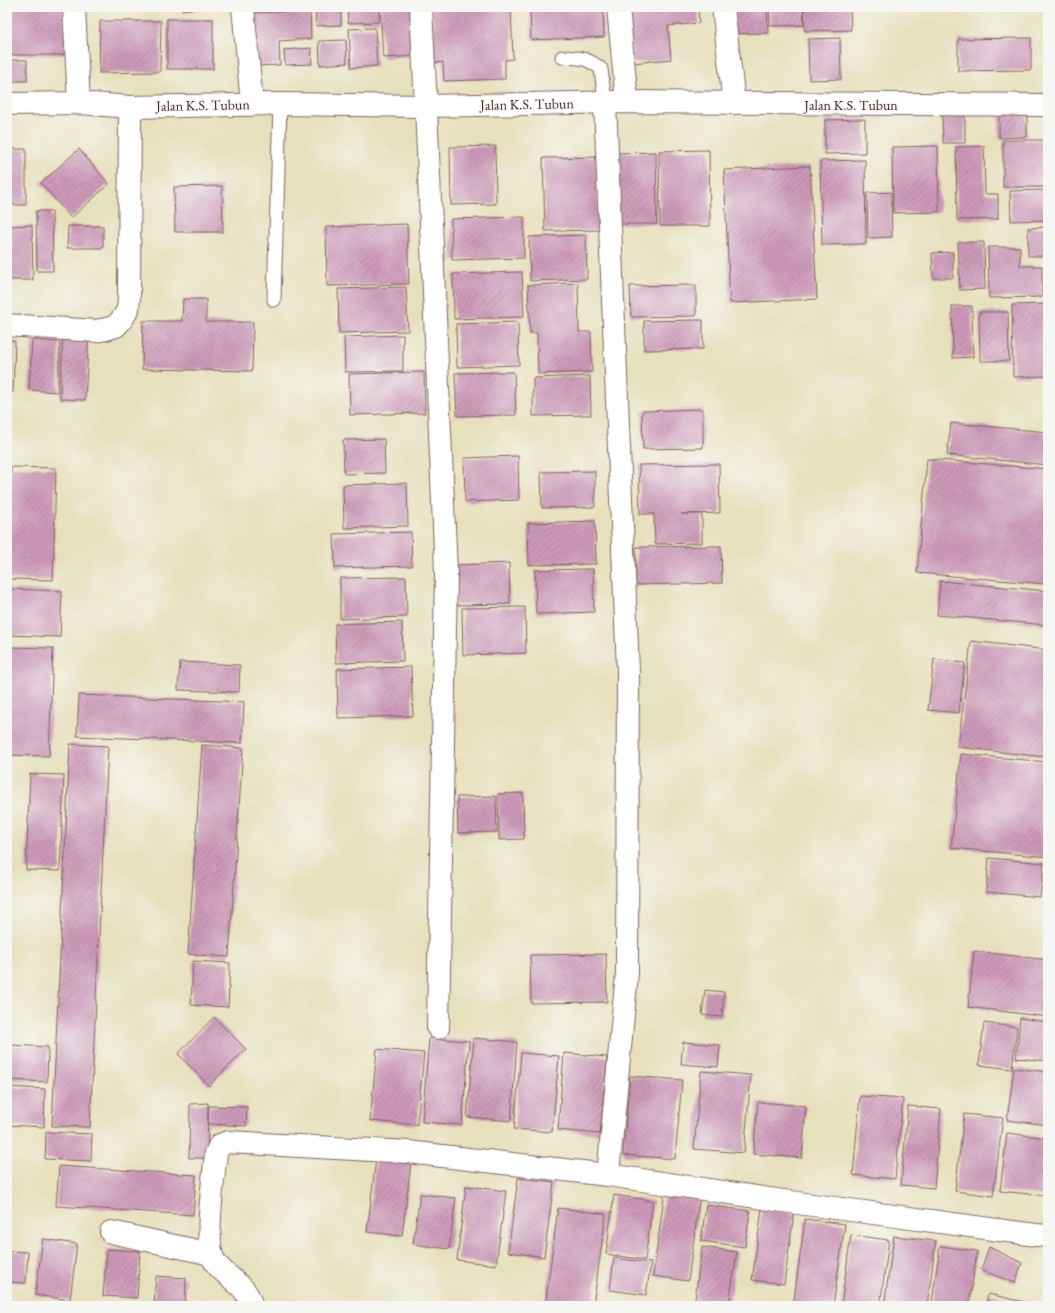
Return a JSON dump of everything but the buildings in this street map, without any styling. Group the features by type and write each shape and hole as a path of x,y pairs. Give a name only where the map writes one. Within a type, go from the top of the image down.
{"street":[{"path":"74,7 79,103"},
{"path":"243,7 252,104"},
{"path":"421,7 446,573 438,1028"},
{"path":"618,7 627,102"},
{"path":"723,7 734,103"},
{"path":"605,102 628,672 627,973 608,1175"},
{"name":"Jalan K.S. Tubun","path":"7,104 79,103 130,107 252,104 426,106 605,102 1048,105"},
{"path":"7,325 96,331 116,326 123,318 128,309 129,296 130,107"},
{"path":"251,1306 250,1300 245,1291 221,1269 211,1254 210,1218 216,1153 220,1145 228,1142 408,1152 608,1175 783,1201 1048,1236"},
{"path":"111,1232 211,1254"}],"lane":[{"path":"562,57 587,59 601,69 605,102"},
{"path":"274,300 280,104"}]}
